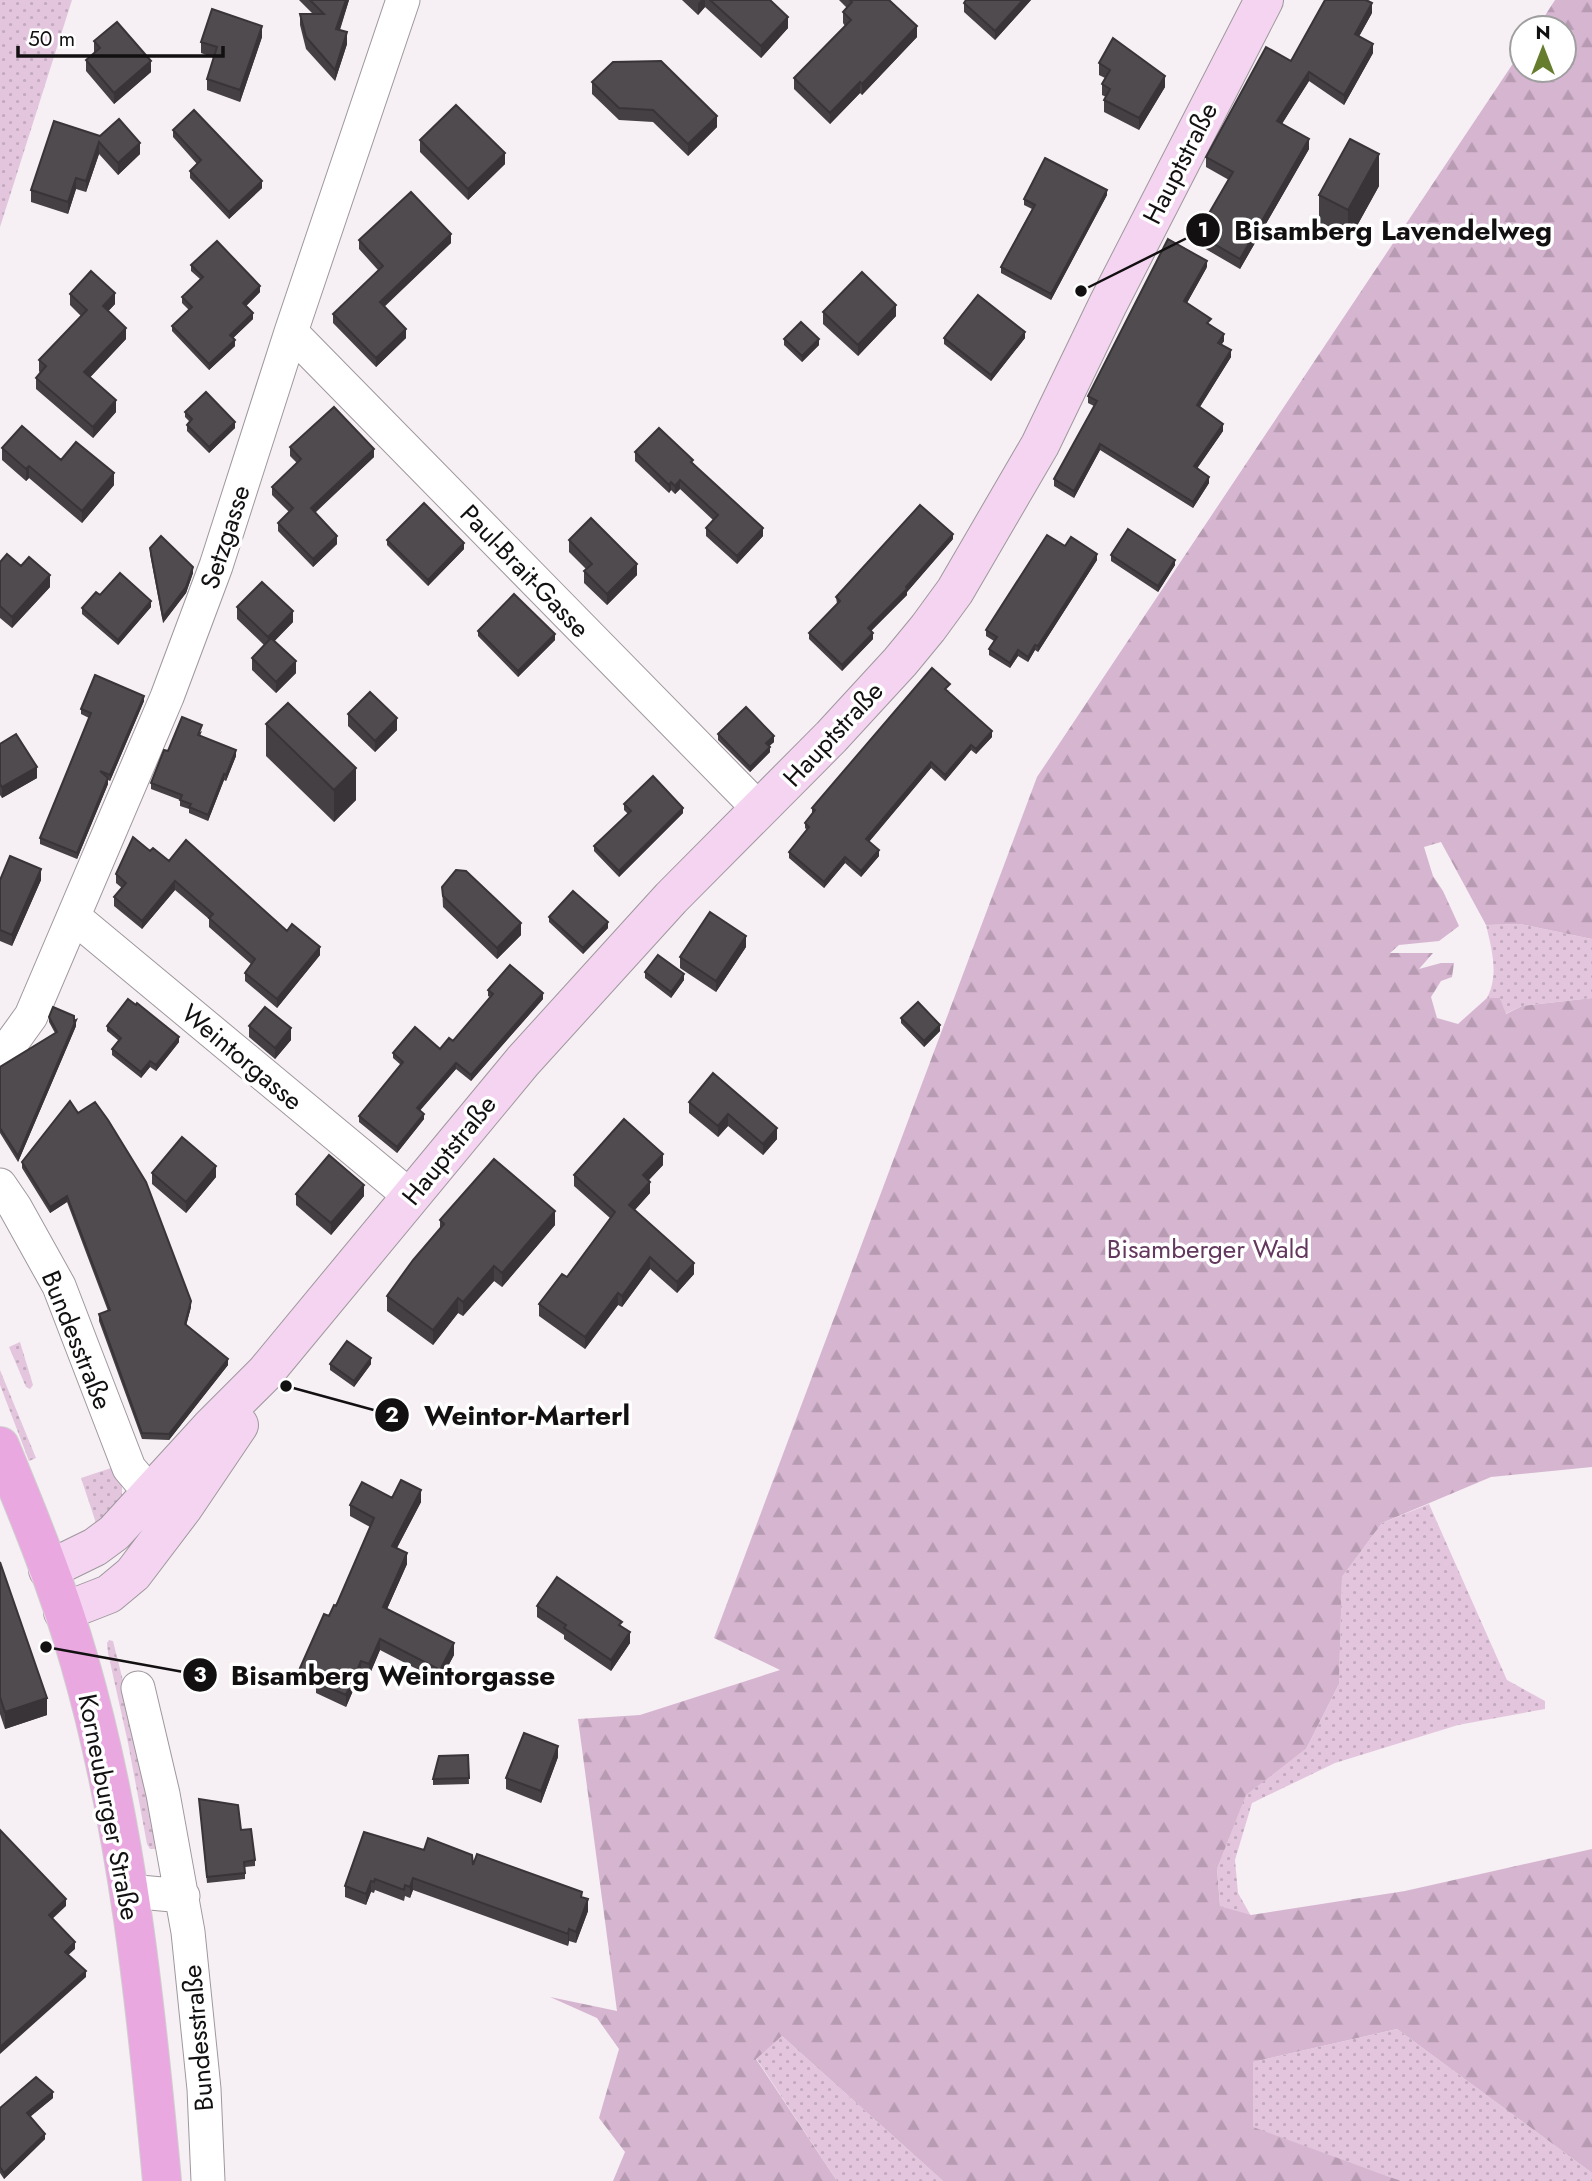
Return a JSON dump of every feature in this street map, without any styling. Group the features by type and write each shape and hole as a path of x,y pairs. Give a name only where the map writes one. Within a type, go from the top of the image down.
{"main road":[{"name":"Hauptstraße","path":"48,1570 105,1541 265,1373 523,1061 671,898 760,810 900,662 956,591 1040,445 1108,304 1264,0"},
{"name":"Hauptstraße","path":"63,1612 109,1594 132,1574 228,1443 265,1373"},
{"name":"Korneuburger Straße","path":"0,1446 76,1650 102,1747 129,1891 162,2181"}],"street":[{"name":"Setzgasse","path":"0,1052 13,1041 31,1016 167,697 212,577 403,0"},
{"name":"Paul-Brait-Gasse","path":"291,332 760,810"},
{"name":"Weintorgasse","path":"74,917 411,1197"},
{"name":"Bundesstraße","path":"0,1185 59,1286 129,1468 151,1494"},
{"name":"Bundesstraße","path":"138,1688 183,1896 196,2008 208,2181"},
{"path":"129,1891 183,1896"}],"shaded area":[{"path":"0,0 72,0 0,227"},
{"path":"1520,924 1592,939 1592,998 1522,1006 1505,1014 1500,998 1487,998 1494,971 1486,925"},
{"path":"20,1342 33,1385 30,1389 26,1387 9,1347"},
{"path":"0,1370 36,1458 29,1461 0,1385"},
{"path":"114,1467 122,1486 122,1502 98,1529 81,1478"},
{"path":"1429,1504 1507,1680 1545,1701 1545,1709 1458,1725 1335,1763 1252,1803 1235,1860 1238,1893 1251,1916 1220,1906 1217,1869 1246,1794 1306,1749 1339,1684 1342,1577 1382,1523"},
{"path":"109,1640 113,1641 143,1761 158,1849 150,1849 147,1844 108,1653"},
{"path":"1397,2029 1592,2173 1592,2181 1401,2181 1253,2128 1253,2062"},
{"path":"782,2036 943,2181 837,2181 756,2058"}],"green space":[{"name":"Bisamberger Wald","path":"1555,0 1592,0 1592,939 1520,924 1486,925 1441,842 1424,847 1433,876 1459,926 1439,941 1399,945 1390,953 1433,953 1419,969 1441,963 1454,963 1452,977 1441,981 1431,997 1437,1018 1458,1024 1487,998 1500,998 1506,1014 1522,1006 1592,998 1592,1467 1491,1477 1382,1523 1342,1577 1339,1684 1306,1749 1246,1795 1217,1869 1220,1906 1251,1915 1405,1891 1592,1849 1592,2173 1397,2029 1253,2062 1253,2127 1401,2181 943,2181 782,2036 756,2059 837,2181 613,2181 625,2152 599,2118 619,2049 597,2018 550,1997 617,2011 578,1719 640,1715 780,1670 714,1638 1037,777 1508,71 1508,84 1578,84 1578,14 1546,14"}],"building":[{"path":"310,0 346,0 336,29 347,32 335,70 306,37 300,14 324,14"},
{"path":"710,0 770,0 788,17 761,46"},
{"path":"850,0 889,0 917,26 862,84 860,82 830,113 794,78 851,20 843,12 852,2"},
{"path":"966,0 1023,0 995,31 964,3"},
{"path":"1325,0 1366,0 1372,3 1355,34 1373,44 1344,95 1309,72 1277,121 1309,139 1240,259 1197,234 1233,172 1206,157 1266,47 1291,61"},
{"path":"212,9 262,26 240,90 207,79 217,47 201,42"},
{"path":"117,22 151,61 114,93 86,60 100,48 94,41"},
{"path":"1113,38 1165,76 1139,118 1104,100 1110,89 1102,84 1110,70 1099,63"},
{"path":"661,61 717,116 688,144 653,110 619,108 592,82 613,62"},
{"path":"456,105 505,153 468,189 420,140"},
{"path":"194,110 262,181 229,212 190,171 201,160 173,130"},
{"path":"119,119 140,143 118,163 99,142 86,181 76,178 68,202 31,190 54,121 100,136"},
{"path":"1350,139 1379,154 1348,210 1319,195"},
{"path":"1045,158 1107,190 1051,294 1001,267 1035,205 1024,199"},
{"path":"411,192 451,234 380,302 406,329 376,358 333,314 383,266 359,240"},
{"path":"1168,239 1207,261 1184,301 1211,319 1207,323 1224,334 1218,343 1231,350 1197,405 1223,424 1194,466 1209,477 1193,502 1100,444 1074,491 1054,479 1097,401 1088,396"},
{"path":"217,241 260,286 243,303 253,313 230,335 235,340 209,364 172,326 192,307 182,297 203,277 191,265"},
{"path":"91,271 115,293 103,306 126,328 84,372 116,400 93,427 36,378 46,366 39,360 87,310 70,294"},
{"path":"862,272 896,305 858,345 823,312"},
{"path":"978,295 1025,332 991,375 944,338"},
{"path":"801,322 819,339 802,356 784,339"},
{"path":"206,392 235,422 209,447 187,425 192,419 185,412"},
{"path":"334,407 374,449 311,508 337,536 313,559 278,523 293,508 272,487 301,459 290,447"},
{"path":"22,426 61,460 76,442 114,473 82,511 29,466 26,469 2,448"},
{"path":"659,428 693,460 691,462 763,528 737,556 706,528 718,515 680,480 675,486 671,482 669,485 635,452"},
{"path":"424,503 464,543 428,580 387,540"},
{"path":"920,505 953,534 907,589 868,628 873,633 842,665 809,633 840,601 836,597"},
{"path":"591,518 637,564 607,594 584,571 592,564 569,540"},
{"path":"1128,529 1175,560 1158,586 1111,555"},
{"path":"1047,535 1065,546 1071,537 1097,554 1038,646 1035,645 1028,657 1018,650 1010,663 989,649 997,637 986,630"},
{"path":"161,536 193,567 186,587 163,617 150,548"},
{"path":"7,554 21,566 29,557 50,575 12,617 0,606 0,562"},
{"path":"120,573 151,601 118,640 82,608 96,592 100,595"},
{"path":"262,582 293,611 268,637 237,607"},
{"path":"514,594 555,634 518,671 478,631"},
{"path":"271,638 296,661 276,682 252,658"},
{"path":"932,668 950,684 945,689 992,731 976,749 971,745 945,775 931,762 866,839 879,850 861,871 845,857 824,882 789,852 809,827 805,823 815,810 812,808"},
{"path":"95,675 144,696 110,775 100,771 108,778 77,853 40,838 91,713 81,709"},
{"path":"370,692 397,718 375,741 348,714"},
{"path":"288,703 356,768 334,790 266,724"},
{"path":"746,707 774,736 766,743 770,747 750,767 718,734"},
{"path":"182,717 202,725 198,735 236,750 208,815 189,807 191,804 180,800 182,795 151,783 164,750 168,751"},
{"path":"16,734 37,767 2,787 0,744"},
{"path":"653,776 683,808 619,871 594,846 631,811 624,804"},
{"path":"133,837 150,851 153,848 169,861 186,840 287,931 292,924 320,947 277,999 245,973 255,959 209,918 213,914 175,881 142,921 114,897 126,883 116,874"},
{"path":"10,856 41,869 12,935 0,930 0,880"},
{"path":"456,870 466,871 521,923 497,948 443,896 442,887"},
{"path":"573,891 608,922 583,948 549,917"},
{"path":"710,912 746,936 716,981 680,957"},
{"path":"658,955 684,974 671,992 645,972"},
{"path":"510,965 543,993 471,1075 456,1063 417,1108 424,1114 397,1147 359,1116 403,1062 393,1053 415,1027 440,1049 449,1038 453,1041 493,994 488,990"},
{"path":"128,999 136,1005 137,1003 179,1037 156,1065 150,1061 141,1072 112,1049 121,1038 107,1026"},
{"path":"918,1002 940,1025 924,1041 901,1018"},
{"path":"53,1007 74,1016 74,1021 76,1020 18,1156 0,1128 0,1067 57,1032 49,1017"},
{"path":"265,1007 291,1028 275,1048 249,1026"},
{"path":"713,1073 777,1128 763,1144 728,1114 718,1126 689,1102"},
{"path":"70,1101 78,1113 95,1102 146,1182 191,1301 185,1324 228,1359 169,1434 142,1433 99,1314 110,1310 67,1196 50,1207 22,1162"},
{"path":"624,1119 663,1154 643,1175 650,1182 629,1205 694,1263 677,1282 650,1257 622,1296 618,1293 585,1337 539,1304 562,1274 567,1277 615,1212 574,1175"},
{"path":"182,1137 216,1166 186,1202 152,1173"},
{"path":"329,1155 364,1185 331,1223 296,1194"},
{"path":"494,1159 555,1211 502,1273 494,1266 463,1302 458,1298 433,1330 387,1296 444,1224 440,1220"},
{"path":"347,1341 371,1358 354,1381 330,1364"},
{"path":"401,1480 421,1490 392,1546 407,1553 383,1607 454,1643 440,1670 380,1639 369,1664 361,1661 346,1695 316,1682 319,1677 300,1668 324,1614 329,1616 334,1605 336,1606 374,1518 350,1505 362,1482 392,1498"},
{"path":"0,1562 47,1698 5,1712 0,1697"},
{"path":"557,1577 622,1622 619,1625 630,1632 611,1660 537,1606"},
{"path":"524,1733 558,1746 541,1791 506,1778"},
{"path":"468,1755 469,1778 433,1779 439,1756"},
{"path":"199,1799 238,1805 241,1830 251,1829 255,1860 244,1862 245,1873 207,1877"},
{"path":"0,1830 66,1899 49,1915 75,1942 65,1952 86,1971 0,2047"},
{"path":"364,1832 424,1850 428,1838 472,1855 473,1865 477,1854 582,1892 581,1897 588,1899 576,1932 569,1929 568,1934 413,1878 410,1887 405,1885 404,1890 375,1879 374,1882 371,1881 366,1894 345,1886"},
{"path":"36,2077 53,2092 27,2113 45,2134 4,2173 0,2167 0,2108"}],"place":[{"name":"Bisamberg Lavendelweg","path":"1081,291"},
{"name":"Weintor-Marterl","path":"286,1386"},
{"name":"Bisamberg Weintorgasse","path":"46,1647"}]}
